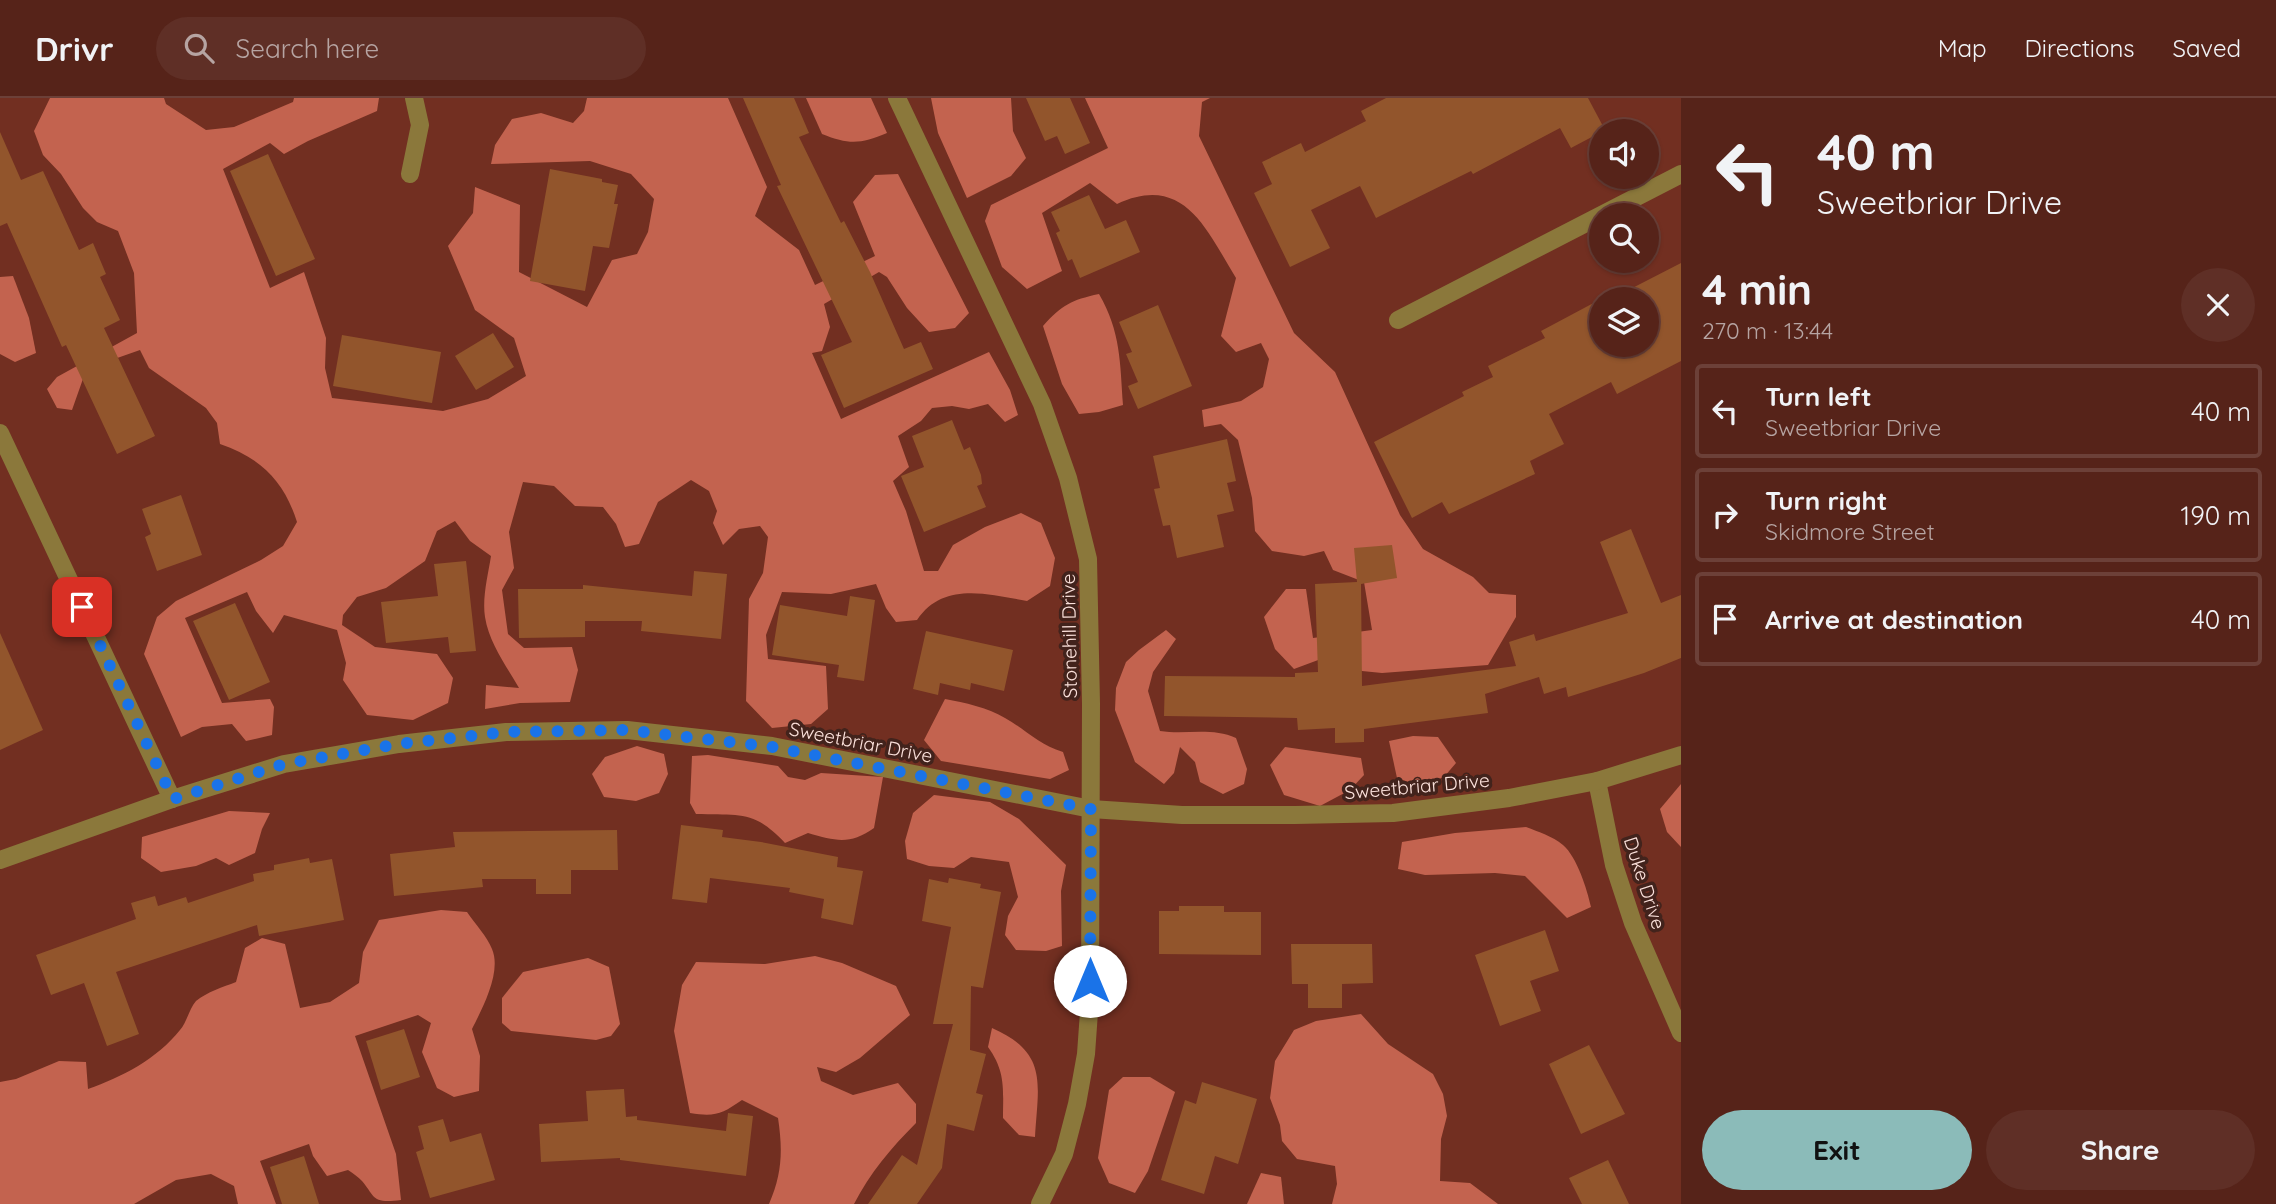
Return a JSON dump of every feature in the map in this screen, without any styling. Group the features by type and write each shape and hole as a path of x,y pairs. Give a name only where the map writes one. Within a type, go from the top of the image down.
{"street":[{"path":"410,174 420,125 414,98"},
{"name":"Stonehill Drive","path":"897,98 1042,404 1068,478 1088,559 1091,809 1090,998 1086,1054 1064,1154 1041,1204"},
{"path":"1398,320 1681,174"},
{"path":"0,433 173,799"},
{"name":"Sweetbriar Drive","path":"0,860 173,799 284,764 399,744 506,732 627,730 772,747 1091,809 1182,815 1384,813 1509,798 1597,781 1681,755"},
{"name":"Duke Drive","path":"1597,781 1614,865 1633,923 1681,1033"}],"shaded area":[{"path":"50,98 164,98 166,104 206,130 234,127 293,102 294,98 379,98 377,111 284,154 270,143 223,169 270,288 304,272 326,338 325,368 332,398 443,411 488,399 526,376 514,338 475,310 448,246 473,213 475,187 520,205 519,272 587,307 612,260 637,254 648,232 654,199 631,174 590,161 491,164 495,145 512,119 541,113 573,123 584,111 587,98 728,98 767,187 755,216 799,250 815,285 875,256 853,202 875,175 898,174 969,313 955,328 929,332 907,308 887,277 879,272 824,304 830,327 822,351 812,353 841,419 989,352 1010,390 1018,415 1005,422 988,404 969,409 952,406 932,408 921,421 898,436 909,467 893,481 906,511 924,571 938,571 953,545 985,527 1021,513 1041,523 1055,558 1050,586 1027,601 982,594 953,595 928,608 917,620 896,622 886,608 876,584 831,594 782,592 766,635 768,659 826,666 828,709 811,724 772,728 746,701 749,599 763,573 768,537 760,526 739,529 723,545 713,523 717,511 709,491 691,480 658,502 639,544 625,547 616,524 603,507 575,506 554,486 523,482 509,532 514,568 502,590 508,634 524,648 572,647 578,670 570,702 520,703 485,709 486,685 519,688 494,645 487,627 484,610 491,556 470,541 455,521 437,531 425,561 386,588 357,597 343,615 342,625 375,647 437,654 453,678 448,703 413,720 367,715 343,680 346,663 337,630 284,615 273,633 256,611 247,592 185,618 222,703 270,699 274,707 272,735 246,741 232,724 202,727 181,737 144,654 157,617 176,601 261,560 283,546 297,522 285,494 269,473 247,456 220,444 217,423 206,408 149,368 140,350 103,363 84,376 72,410 57,408 47,389 57,377 137,333 134,273 118,231 97,222 83,208 61,174 43,155 34,131"},
{"path":"806,98 871,98 887,133 855,142 822,134"},
{"path":"931,98 1011,98 1013,131 1026,158 1011,176 967,198 938,133"},
{"path":"1085,98 1210,98 1202,102 1199,136 1294,333 1335,372 1400,515 1423,549 1473,577 1489,593 1516,595 1516,617 1488,665 1382,673 1362,671 1337,653 1294,669 1275,649 1264,617 1286,589 1306,589 1313,638 1372,630 1364,582 1333,570 1324,551 1304,556 1272,551 1255,531 1252,498 1238,440 1221,424 1204,427 1202,410 1241,401 1263,387 1269,359 1261,343 1236,352 1221,336 1236,278 1214,241 1190,211 1176,201 1160,196 1140,196 1117,204 1090,183 1042,213 1062,271 1027,289 1002,267 985,221 991,205 1108,148"},
{"path":"13,276 29,318 36,353 15,362 0,354 0,277"},
{"path":"1099,294 1112,321 1120,361 1123,405 1079,414 1062,384 1043,326 1068,304"},
{"path":"1166,630 1176,639 1153,672 1148,691 1160,731 1208,732 1236,738 1247,769 1244,784 1223,794 1200,782 1195,762 1180,747 1174,773 1164,784 1135,762 1115,710 1116,688 1126,662"},
{"path":"945,699 983,708 1005,718 1039,741 1063,752 1069,770 1050,779 941,761 924,740"},
{"path":"1413,736 1438,737 1456,763 1444,777 1420,786 1397,778 1389,741"},
{"path":"637,746 664,754 668,774 659,793 636,801 604,797 592,774 605,757"},
{"path":"1285,747 1361,758 1364,775 1350,790 1320,806 1284,795 1270,765"},
{"path":"708,755 778,766 788,777 805,780 821,773 883,777 874,828 850,839 835,839 808,833 785,843 764,824 754,819 735,815 696,814 690,803 692,756"},
{"path":"1681,784 1681,847 1667,832 1660,809"},
{"path":"934,795 990,802 1019,819 1066,865 1061,891 1062,946 1046,951 1016,950 1005,935 1008,916 1018,897 1009,862 971,857 954,868 929,866 907,859 905,841 913,813"},
{"path":"229,811 270,813 255,853 229,865 216,858 196,866 161,872 141,858 142,837"},
{"path":"1526,827 1545,834 1568,850 1581,874 1591,907 1567,918 1525,876 1495,873 1425,875 1398,869 1402,842 1455,833"},
{"path":"441,910 467,912 487,939 494,958 495,968 490,990 472,1029 480,1056 479,1091 454,1097 437,1088 422,1052 431,1023 418,1015 355,1036 396,1154 401,1200 384,1201 375,1198 362,1181 348,1170 327,1176 313,1156 309,1144 260,1161 276,1204 238,1204 234,1186 211,1174 176,1180 134,1204 0,1204 0,1082 16,1079 59,1061 86,1062 88,1089 126,1073 161,1050 171,1040 182,1027 196,1001 210,992 236,982 245,948 262,938 285,944 300,1008 330,1002 359,983 363,952 379,920"},
{"path":"815,956 842,963 896,986 910,1015 860,1058 836,1072 817,1067 821,1081 853,1095 898,1083 916,1104 916,1123 882,1161 854,1204 769,1204 777,1183 780,1162 778,1118 742,1100 718,1113 690,1113 674,1031 682,985 696,962 765,964"},
{"path":"588,958 609,967 620,1024 611,1036 596,1040 511,1031 502,1023 502,998 523,972"},
{"path":"1361,1014 1388,1044 1433,1074 1443,1094 1447,1116 1441,1139 1440,1181 1470,1183 1498,1204 1332,1204 1337,1184 1335,1166 1297,1159 1282,1141 1280,1125 1270,1098 1275,1061 1294,1030 1316,1021"},
{"path":"992,1028 1023,1048 1036,1072 1038,1101 1035,1137 1019,1135 1003,1118 1001,1073 988,1047"},
{"path":"1123,1077 1150,1077 1175,1092 1148,1171 1135,1193 1109,1183 1098,1158 1109,1090"},
{"path":"1261,1173 1281,1177 1284,1204 1247,1204"}],"building":[{"path":"743,98 794,98 809,133 799,137 841,223 844,221 870,272 904,349 921,342 933,369 844,408 821,355 852,342 777,186 781,185"},
{"path":"1026,98 1070,98 1090,143 1065,154 1057,136 1045,141"},
{"path":"1386,98 1588,98 1599,119 1589,119 1589,138 1571,148 1560,128 1473,174 1471,171 1376,218 1360,186 1311,210 1330,248 1290,267 1254,193 1272,184 1262,162 1301,143 1305,152 1366,121 1361,111"},
{"path":"0,132 21,180 43,171 79,250 93,243 106,274 100,277 120,320 104,328 155,436 117,454 66,345 62,347 7,223 0,226"},
{"path":"268,154 315,259 276,276 230,171"},
{"path":"550,169 602,179 602,182 618,185 614,204 618,204 609,248 593,246 585,291 530,281"},
{"path":"1089,195 1105,229 1126,220 1140,252 1080,278 1072,259 1068,261 1056,233 1060,231 1051,212"},
{"path":"1681,263 1681,361 1617,394 1611,382 1549,414 1564,444 1530,461 1535,474 1449,514 1442,502 1412,518 1374,442 1464,396 1462,392 1493,377 1488,366 1545,338 1541,331 1589,305 1589,357 1659,357 1659,287 1634,287"},
{"path":"1158,305 1192,386 1138,409 1128,386 1138,382 1126,354 1132,352 1119,322"},
{"path":"493,333 514,367 476,390 455,356"},
{"path":"342,335 441,352 432,403 333,386"},
{"path":"952,420 964,450 970,447 981,475 982,484 977,486 986,507 924,532 901,476 924,467 912,436"},
{"path":"1227,439 1236,481 1227,483 1234,511 1217,515 1224,547 1177,558 1170,525 1163,526 1154,489 1160,488 1153,456"},
{"path":"181,495 202,555 157,571 145,537 151,534 142,509"},
{"path":"1631,529 1661,603 1681,595 1681,658 1644,673 1568,697 1566,687 1544,694 1539,677 1485,694 1488,713 1364,729 1364,742 1335,743 1335,728 1298,730 1297,718 1164,716 1165,676 1295,677 1295,673 1318,672 1315,584 1357,582 1354,548 1392,545 1397,578 1361,584 1362,686 1516,666 1509,642 1534,634 1536,641 1628,613 1600,542"},
{"path":"466,561 476,651 450,653 448,637 386,643 381,602 438,596 434,564"},
{"path":"694,571 727,574 721,639 641,631 642,621 585,621 585,637 519,638 518,589 583,589 583,585 692,596"},
{"path":"850,596 875,600 864,681 837,677 839,665 772,655 780,605 847,616"},
{"path":"235,603 270,682 229,700 193,621"},
{"path":"926,631 1013,650 1004,691 971,683 970,690 940,683 938,695 913,689"},
{"path":"0,633 43,730 0,750"},
{"path":"681,825 723,830 722,837 838,857 837,867 863,871 853,925 821,918 824,899 789,892 790,888 710,878 707,903 672,899"},
{"path":"617,830 618,870 571,870 571,894 536,894 536,879 482,879 483,887 394,896 390,854 455,847 453,832"},
{"path":"309,858 310,863 332,859 344,920 259,936 257,925 116,972 139,1034 107,1046 84,983 51,995 36,955 136,919 131,903 155,896 158,906 186,897 188,903 254,881 253,874 274,870 274,865"},
{"path":"949,878 981,884 980,888 1001,892 983,988 971,986 970,1050 986,1054 976,1093 983,1095 974,1131 947,1124 942,1168 917,1204 868,1204 902,1155 917,1165 953,1024 933,1024 951,927 922,921 929,879 948,883"},
{"path":"1179,906 1224,906 1224,912 1261,912 1261,955 1159,954 1159,911 1179,911"},
{"path":"1545,930 1559,971 1530,981 1541,1011 1500,1026 1475,955"},
{"path":"1291,944 1372,944 1373,983 1342,984 1342,1008 1308,1008 1308,984 1292,984"},
{"path":"404,1029 420,1077 381,1090 366,1041"},
{"path":"1589,1045 1625,1114 1581,1134 1549,1064"},
{"path":"1202,1082 1257,1099 1238,1164 1215,1156 1204,1194 1161,1180 1185,1100 1196,1104"},
{"path":"624,1089 626,1117 637,1116 637,1120 726,1131 728,1113 753,1116 746,1176 620,1158 541,1162 539,1124 588,1121 586,1091"},
{"path":"443,1119 450,1142 481,1133 495,1180 430,1198 416,1152 424,1149 418,1126"},
{"path":"304,1156 319,1204 282,1204 270,1167"},
{"path":"1608,1160 1629,1204 1582,1204 1569,1178"}],"route":[{"path":"82,607 173,799 284,764 399,744 506,732 627,730 772,747 1091,809 1090,981"}]}
